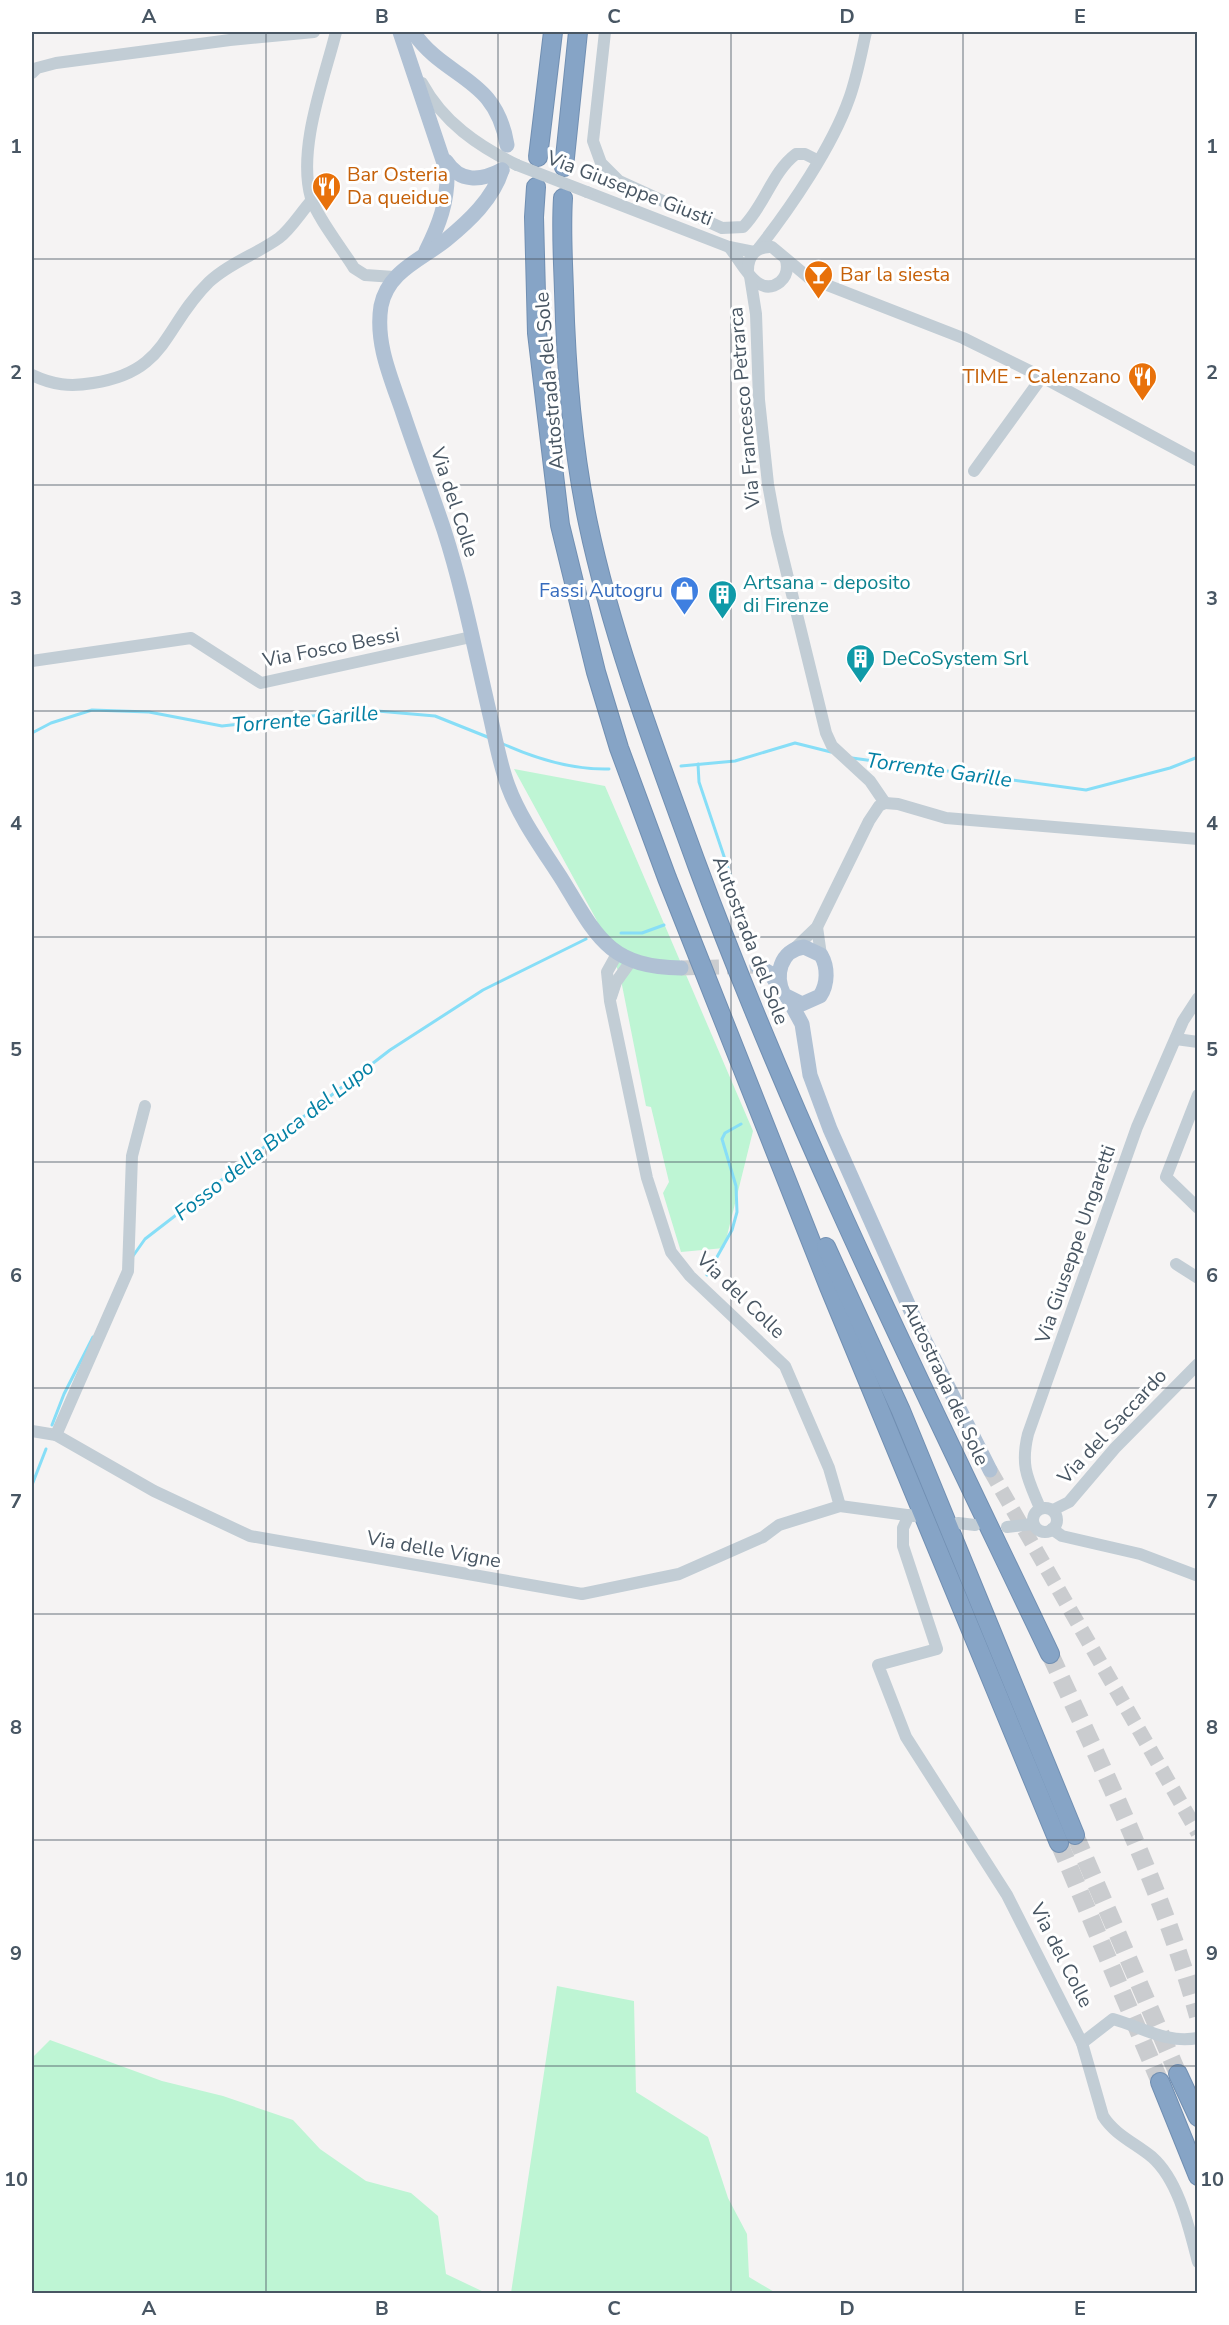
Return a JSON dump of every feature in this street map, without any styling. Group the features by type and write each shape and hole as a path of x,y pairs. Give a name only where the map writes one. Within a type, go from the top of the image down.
{"highway":[{"path":"538,157 554,32"},
{"path":"564,167 578,32"},
{"name":"Autostrada del Sole","path":"536,187 534,217 537,333 560,525 596,672 619,748 637,800 829,1287 1067,1839"},
{"name":"Autostrada del Sole","path":"563,198 565,333 573,438 591,536 611,609 669,789 738,975 783,1085 1050,1654"},
{"path":"1178,2074 1197,2117"},
{"path":"1160,2082 1197,2176"}],"main road":[{"path":"404,40 427,49 485,94 499,116 507,145"},
{"path":"394,277 424,253 445,240 484,203 493,192 502,170 490,176 470,178 453,171 445,159 404,40"},
{"path":"424,253 446,200 445,159"},
{"name":"Via del Colle","path":"394,277 381,306 381,340 386,364 444,530 502,766 519,809 582,912 595,933 617,954"},
{"path":"802,1024 815,1000 824,990 826,968 821,955 804,947 757,966 770,974 785,994 802,1024 810,1075 830,1128 920,1329 990,1470"},
{"path":"617,954 631,961 653,967 681,968"},
{"path":"785,994 788,954"},
{"path":"785,994 802,1004 815,1000"}],"street":[{"path":"32,73 37,68 56,63 230,40 314,32"},
{"path":"336,32 308,150 307,177 312,200 354,268 365,275 394,277"},
{"path":"605,32 593,141 601,163 619,181 722,228 743,226 753,217 786,162 796,154 806,154 817,160"},
{"path":"749,273 748,263 780,221 817,160 849,100 866,32"},
{"name":"Via Giuseppe Giusti","path":"404,40 428,94 450,120 464,134 517,165 729,247 757,250 772,247 809,278 963,338 1042,376 1197,461"},
{"path":"32,375 51,384 73,386 118,379 137,371 153,357 208,283 280,237 312,200"},
{"path":"780,221 788,267 783,279"},
{"name":"Via Giuseppe Giusti","path":"729,247 753,281 765,286 778,284 783,279 809,278"},
{"name":"Via Francesco Petrarca","path":"749,273 756,314 759,400 768,484 777,533 826,733 832,746 870,780 885,803"},
{"path":"974,471 1042,376"},
{"name":"Via Fosco Bessi","path":"32,661 191,638 261,683 471,637"},
{"path":"788,954 817,927 869,821 879,806 885,803 898,804 922,813 955,819 1197,839"},
{"path":"817,927 821,955"},
{"name":"Via del Colle","path":"617,954 608,972 610,1001 647,1178 671,1252 690,1276 785,1366 829,1468 840,1506 912,1516 903,1528 903,1546 937,1649 878,1665 906,1737 1007,1895 1083,2043 1103,2116 1108,2125 1153,2158 1168,2179 1184,2216 1197,2262"},
{"path":"610,1001 616,982 631,961"},
{"name":"Via Giuseppe Ungaretti","path":"1046,1509 1023,1469 1023,1454 1028,1434 1137,1127 1197,998"},
{"path":"1176,1039 1197,1042"},
{"path":"1197,1095 1167,1179 1197,1208"},
{"path":"56,1435 128,1271 132,1156 145,1106"},
{"path":"1176,1264 1197,1278"},
{"name":"Via del Saccardo","path":"1046,1509 1069,1502 1115,1448 1197,1364"},
{"name":"Via delle Vigne","path":"32,1431 56,1435 154,1491 250,1536 582,1594 679,1574 763,1537 779,1526 840,1506"},
{"path":"1007,1527 1033,1524 1042,1532 1052,1529 1057,1520 1046,1509 1034,1513 1033,1524"},
{"path":"958,1523 975,1525"},
{"path":"1052,1529 1062,1536 1140,1554 1197,1576"},
{"path":"1083,2043 1113,2019 1171,2039 1197,2038"}],"green space":[{"path":"514,769 605,786 753,1131 724,1248 681,1252 663,1193 669,1182 651,1107 646,1106 620,975 596,919"},
{"path":"557,1986 634,2001 636,2092 708,2137 728,2198 747,2234 749,2277 776,2293 511,2293"},
{"path":"50,2040 162,2081 223,2096 293,2120 320,2149 366,2181 411,2193 438,2216 446,2274 486,2293 32,2293 32,2058"}],"waterway":[{"name":"Torrente Garille","path":"32,733 51,723 92,710 149,712 222,726 366,710 435,716 490,738"},
{"name":"Torrente Garille","path":"501,743 554,762 581,768 609,769"},
{"name":"Torrente Garille","path":"681,766 735,761 795,743 831,752"},
{"name":"Torrente Garille","path":"852,758 1086,790 1170,768 1198,757"},
{"name":"Fosso della Buca del Lupo","path":"698,764 699,782 736,892 730,894"},
{"name":"Fosso della Buca del Lupo","path":"621,933 642,933 664,925"},
{"name":"Fosso della Buca del Lupo","path":"133,1256 145,1239 390,1050 483,990 586,939"},
{"path":"707,1275 732,1230 737,1212 736,1186 722,1139 725,1133 741,1124"},
{"name":"Fosso della Buca del Lupo","path":"52,1425 64,1394 93,1337"},
{"name":"Fosso della Buca del Lupo","path":"32,1485 46,1449"}],"tunnel":[{"path":"681,968 757,966"},
{"path":"990,1470 1198,1833"},
{"path":"1050,1654 1150,1877 1184,1969 1198,2016"},
{"path":"1075,1835 1178,2074"},
{"path":"1059,1843 1160,2082"}],"place":[{"name":"Bar Osteria Da queidue","path":"326,212"},
{"name":"Bar la siesta","path":"819,300"},
{"name":"TIME - Calenzano","path":"1142,402"},
{"name":"Fassi Autogru","path":"684,616"},
{"name":"Artsana - deposito di Firenze","path":"722,620"},
{"name":"DeCoSystem Srl","path":"861,684"}]}
